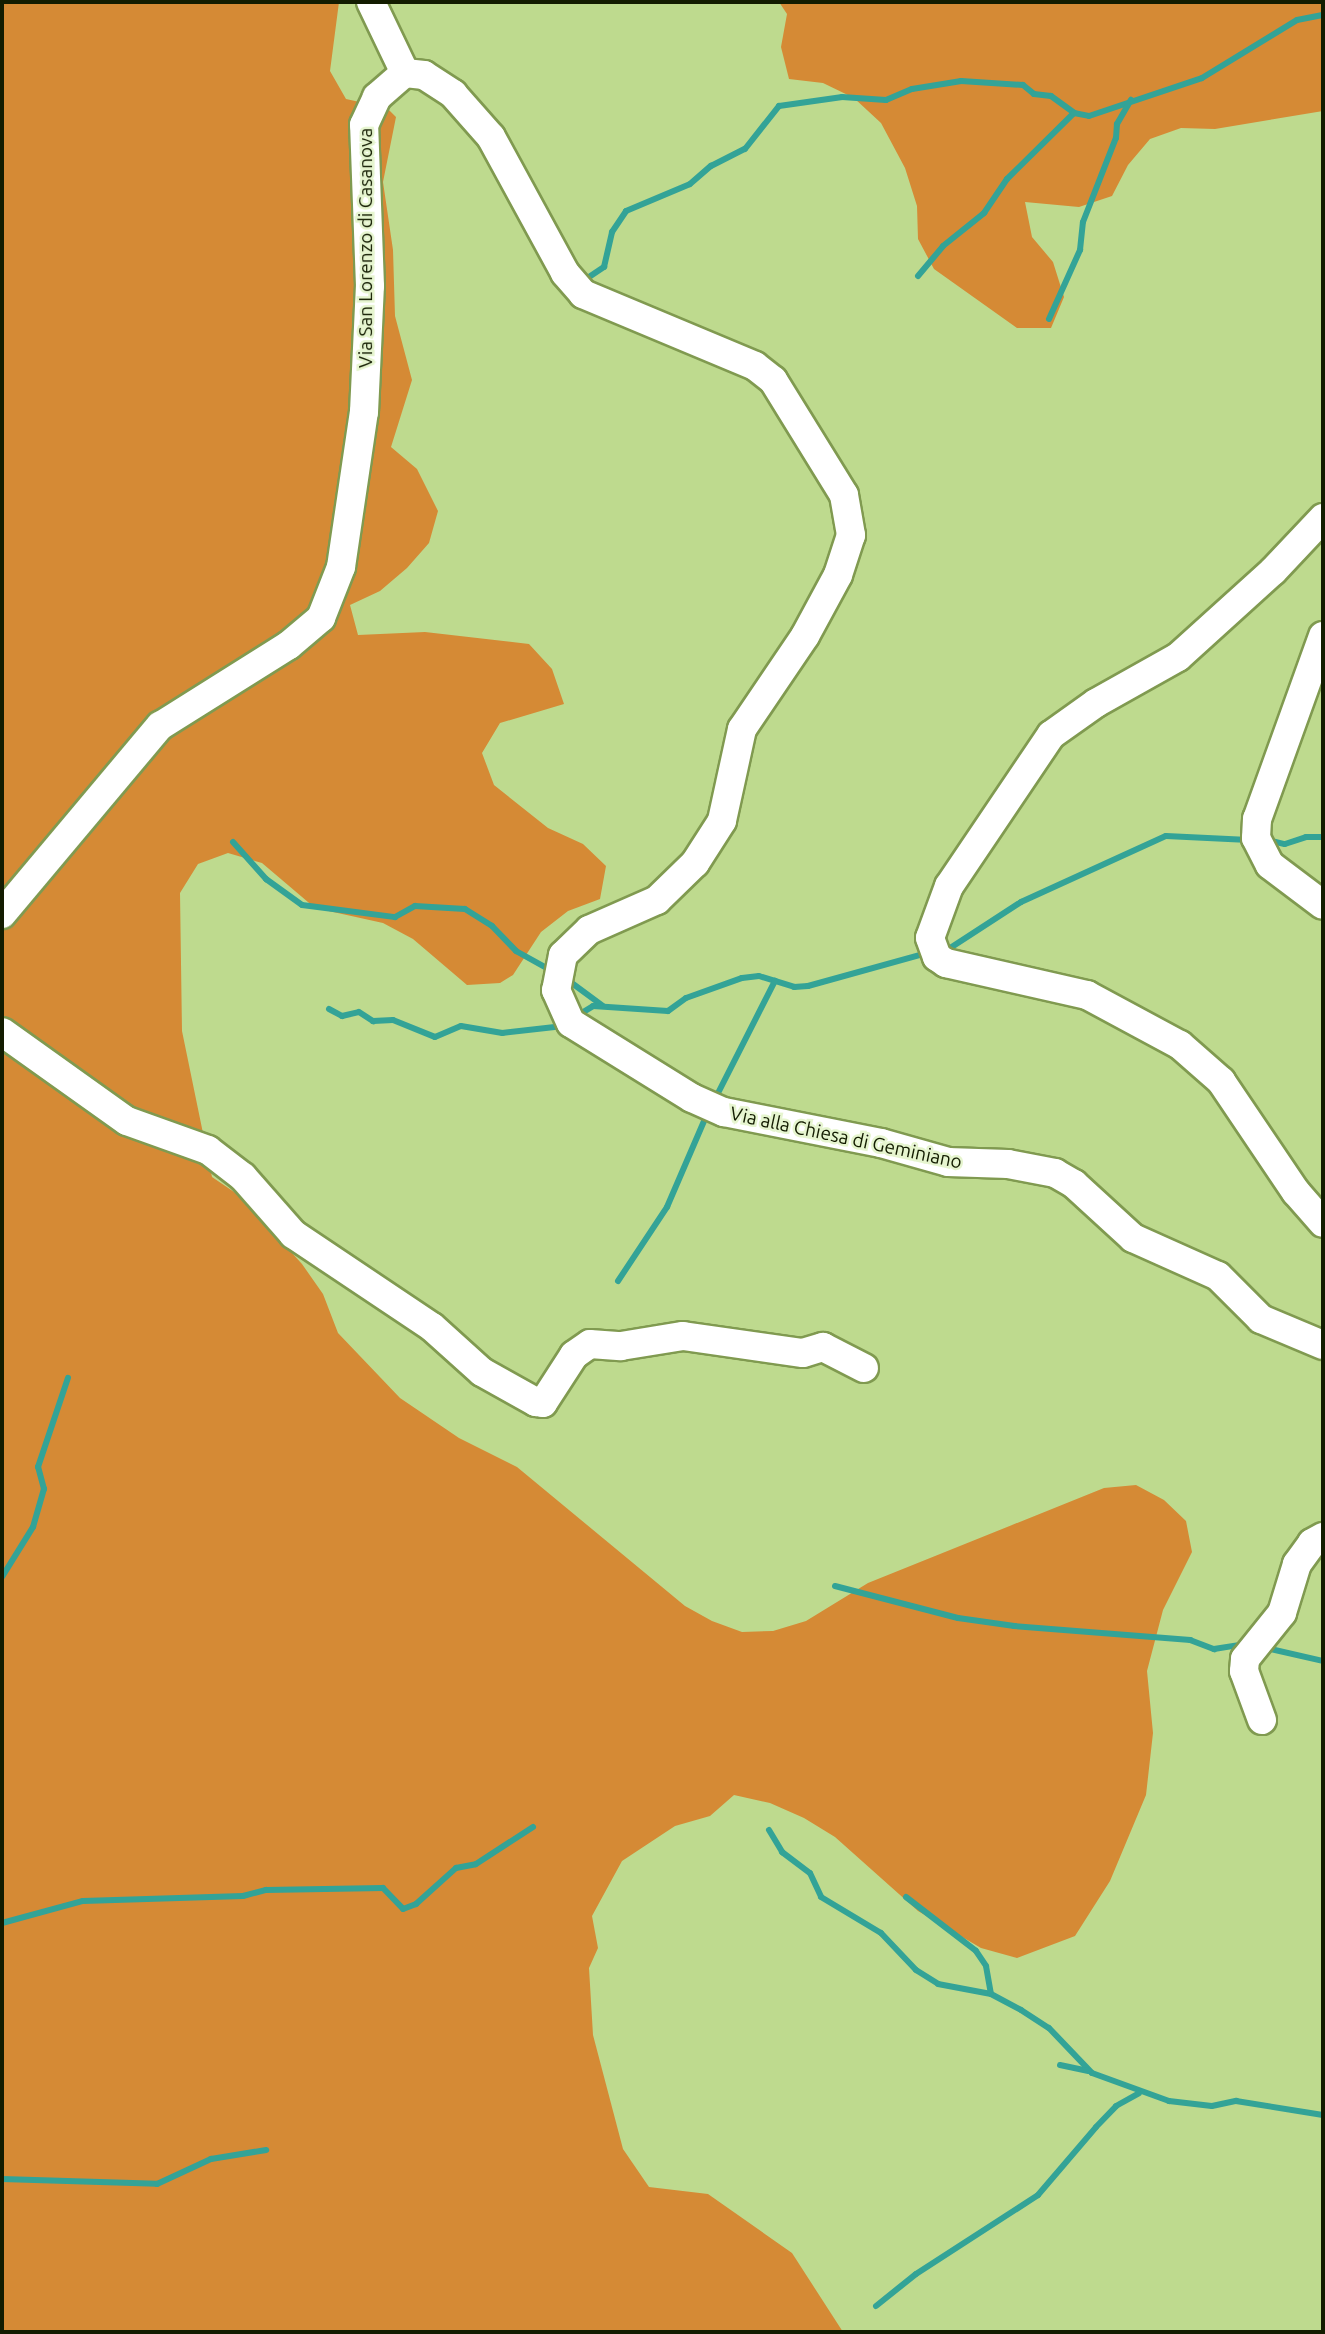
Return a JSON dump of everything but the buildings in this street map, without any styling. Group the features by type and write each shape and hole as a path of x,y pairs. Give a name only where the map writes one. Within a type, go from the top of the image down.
{"street":[{"path":"372,2 405,73"},
{"name":"Via San Lorenzo di Casanova","path":"2,914 160,726 289,645 321,618 341,567 345,515 364,412 370,286 364,125 377,97 405,73"},
{"name":"Via alla Chiesa di Geminiano","path":"405,73 424,75 453,94 491,137 565,272 583,294 755,366 773,380 844,495 851,535 838,575 805,636 742,729 722,821 695,863 657,900 589,930 563,955 556,990 571,1023 692,1098 724,1112 881,1143 948,1162 1008,1164 1055,1173 1074,1184 1133,1238 1218,1276 1261,1319 1323,1345"},
{"path":"1323,518 1273,571 1178,657 1096,703 1051,736 949,886 930,938 937,957 946,963 1087,996 1180,1045 1221,1081 1288,1181 1323,1223"},
{"path":"1323,636 1257,819 1256,838 1270,865 1323,905"},
{"path":"1289,729 1304,734 1323,684"},
{"path":"2,1031 127,1121 208,1150 243,1177 293,1234 432,1327 482,1372 536,1402 543,1403 574,1355 590,1344 621,1346 682,1336 803,1353 823,1347 864,1368"},
{"path":"1262,1720 1244,1671 1245,1659 1282,1613 1297,1564 1312,1544 1323,1537"}],"shaded area":[{"path":"2,2 339,2 330,71 346,99 387,108 396,117 383,182 393,250 395,316 412,380 391,447 417,469 438,511 429,543 407,568 380,591 350,605 358,635 425,632 529,644 552,669 564,704 500,723 482,753 494,785 548,828 583,844 606,866 600,899 568,911 541,932 513,975 500,983 467,985 413,939 383,923 315,908 262,863 228,853 198,864 180,893 182,1031 212,1177 240,1196 302,1264 323,1294 338,1333 400,1398 459,1438 517,1467 685,1606 712,1621 742,1632 773,1631 806,1621 868,1583 1104,1488 1136,1485 1164,1500 1186,1521 1192,1552 1163,1610 1147,1671 1153,1733 1146,1795 1110,1881 1075,1936 1017,1958 981,1948 918,1911 835,1837 804,1818 770,1803 734,1795 710,1816 675,1826 622,1861 592,1916 598,1948 589,1968 593,2035 623,2149 649,2187 708,2194 792,2253 843,2332 2,2332"},
{"path":"779,2 1323,2 1323,111 1215,129 1181,128 1150,139 1128,165 1112,196 1079,207 1025,202 1032,237 1053,262 1064,297 1051,328 1017,328 934,269 918,239 917,206 905,168 881,123 854,98 823,83 789,79 781,47 787,14"}],"waterway":[{"path":"586,279 604,267 612,232 626,211 690,184 711,166 745,149 779,106 842,97 886,100 912,89 961,81 1023,85 1034,94 1051,96 1074,113 1089,116 1202,78 1297,20 1323,15"},
{"path":"1049,319 1080,250 1083,222 1116,138 1117,124 1131,100"},
{"path":"918,276 943,246 984,213 1007,179 1074,113"},
{"path":"944,952 1021,902 1166,836 1249,840"},
{"path":"1267,840 1285,844 1306,837 1323,837"},
{"path":"233,842 266,879 302,905 395,917 415,906 465,909 492,926 516,951 552,971"},
{"path":"575,1017 593,1006 668,1011 686,998 742,978 759,976 794,987 808,986 927,953"},
{"path":"565,978 603,1006"},
{"path":"714,1101 775,981"},
{"path":"329,1009 342,1016 359,1012 373,1021 393,1020 435,1037 461,1026 502,1033 564,1026"},
{"path":"618,1281 667,1207 707,1114"},
{"path":"2,1577 33,1527 44,1489 38,1467 68,1378"},
{"path":"835,1586 958,1618 1014,1626 1190,1640 1214,1649 1245,1644"},
{"path":"1266,1648 1323,1661"},
{"path":"2,1923 83,1901 243,1896 266,1890 383,1888 403,1909 416,1904 456,1868 476,1864 533,1827"},
{"path":"769,1830 782,1852 810,1873 821,1897 881,1933 916,1970 938,1984 991,1994 1021,2010 1049,2028 1092,2073 1169,2101 1212,2106 1236,2101 1323,2115"},
{"path":"906,1897 976,1951 986,1966 991,1994"},
{"path":"1060,2065 1088,2071"},
{"path":"876,2306 916,2274 1038,2195 1116,2106 1139,2093"},
{"path":"2,2179 157,2184 211,2159 266,2150"}]}
